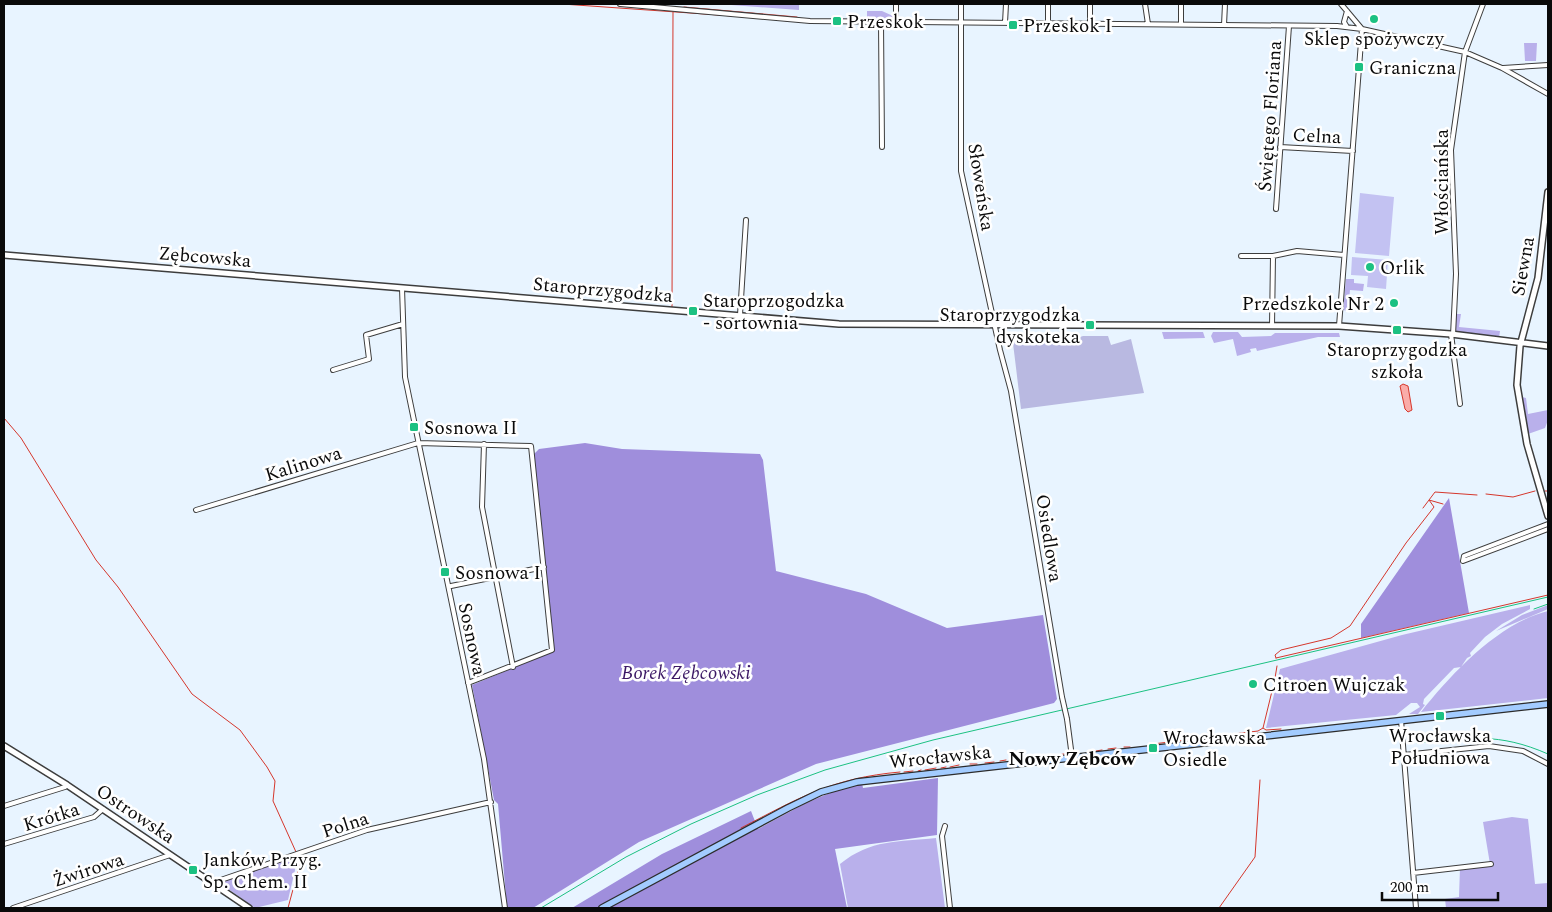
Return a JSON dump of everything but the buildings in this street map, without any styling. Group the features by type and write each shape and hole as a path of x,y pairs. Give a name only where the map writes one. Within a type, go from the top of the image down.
{"main road":[{"name":"Wrocławska","path":"602,908 788,808 833,788 870,779 1548,704"}],"street":[{"path":"620,4 810,21 1349,27 1465,52 1502,68 1547,93"},
{"path":"896,4 896,22"},
{"name":"Słoweńska","path":"961,4 961,171 995,325"},
{"path":"1005,23 1006,4"},
{"path":"1048,4 1048,24"},
{"path":"1090,4 1090,23"},
{"path":"1145,4 1148,24"},
{"path":"1181,24 1182,4"},
{"path":"1224,25 1225,4"},
{"path":"1339,326 1362,29 1341,4"},
{"name":"Włościańska","path":"1460,404 1452,334 1456,274 1451,150 1465,52 1483,4"},
{"path":"1337,26 1345,19 1347,11"},
{"path":"1345,19 1354,19"},
{"path":"1345,19 1349,27"},
{"path":"1349,27 1354,19"},
{"path":"881,22 882,147"},
{"name":"Świętego Floriana","path":"1276,209 1289,26"},
{"path":"1502,68 1548,65"},
{"name":"Celna","path":"1280,147 1353,151"},
{"name":"Siewna","path":"1548,192 1547,217 1538,278 1520,343 1517,385 1527,444 1548,516"},
{"path":"740,315 746,220"},
{"path":"1241,256 1273,256 1297,251 1344,255"},
{"name":"Zębcowska","path":"4,255 403,288"},
{"path":"1272,326 1273,256"},
{"name":"Staroprzygodzka","path":"403,288 852,325 1339,326 1452,334 1548,346"},
{"name":"Sosnowa","path":"403,288 404,372 491,802 505,908"},
{"path":"333,370 368,359 366,335 403,324"},
{"name":"Osiedlowa","path":"995,325 1012,392 1062,697 1068,719 1072,757"},
{"name":"Kalinowa","path":"196,510 418,443 531,446 544,567"},
{"path":"484,444 482,507 513,667"},
{"path":"1548,524 1464,556 1463,561 1548,529"},
{"path":"451,586 544,567 552,650 513,667 468,683"},
{"path":"1401,721 1416,908"},
{"name":"Ostrowska","path":"4,746 67,785 249,908"},
{"path":"1404,753 1489,746 1523,751 1548,764"},
{"path":"4,806 65,788 67,785"},
{"name":"Polna","path":"212,883 367,830 491,802"},
{"name":"Krótka","path":"4,844 94,817 103,809"},
{"path":"945,826 942,836 950,908"},
{"name":"Żwirowa","path":"13,908 170,855"},
{"path":"1413,873 1491,864"}],"shaded area":[{"path":"718,4 802,4 799,5 799,10"},
{"path":"867,11 882,11 893,16 893,18 867,19"},
{"path":"1524,43 1537,43 1536,61 1525,61"},
{"path":"1360,193 1394,197 1389,256 1355,253"},
{"name":"Orlik","path":"1352,257 1388,260 1386,289 1367,287 1368,276 1351,275"},
{"path":"1346,279 1354,279 1354,283 1364,284 1363,291 1350,290 1348,311 1343,310"},
{"path":"1456,314 1461,314 1459,327 1500,331 1499,338 1456,332"},
{"path":"1162,332 1203,332 1205,338 1164,339"},
{"path":"1213,332 1238,332 1242,337 1271,336 1275,333 1339,333 1340,337 1318,337 1257,351 1256,348 1250,349 1251,352 1237,356 1233,339 1214,343 1211,336"},
{"path":"1012,335 1053,336 1060,344 1083,336 1108,336 1111,345 1131,339 1144,393 1021,409"},
{"path":"1403,384 1408,386 1412,410 1408,412 1405,409 1400,386"},
{"path":"1522,397 1526,398 1528,414 1548,410 1548,420 1545,428 1528,434"},
{"path":"1530,605 1530,609 1502,624 1485,637 1470,653 1471,656 1467,658 1461,667 1454,668 1424,699 1423,704 1425,705 1418,714 1409,714 1420,707 1417,703 1411,703 1396,715 1266,728 1280,669 1402,635"},
{"path":"1548,605 1548,609 1496,631 1522,615"},
{"path":"1548,611 1548,698 1421,712 1447,681 1494,638 1530,617"},
{"path":"1512,817 1528,819 1535,884 1548,883 1548,908 1446,908 1445,899 1459,897 1460,868 1490,864 1483,822"},
{"path":"936,838 945,908 848,908 840,864 863,850 885,843"},
{"path":"294,857 295,870 288,900 255,908 220,883 220,880"}],"green space":[{"name":"Borek Zębcowski","path":"585,443 622,449 760,454 763,460 776,571 866,594 947,628 1043,615 1057,699 1054,703 816,764 639,842 533,908 507,908 498,804 494,800 472,685 554,651 534,454 539,449"},
{"path":"1449,498 1469,613 1361,638 1361,624"},
{"path":"938,778 937,835 835,849 847,908 572,908 662,854 751,811 758,829 808,802 862,783 863,788"}],"waterway":[{"path":"562,4 733,16"},
{"path":"684,7 797,17"},
{"path":"672,307 673,12"},
{"path":"772,19 788,21"},
{"path":"4,418 21,438 96,560 118,587 192,694 240,730 267,767 275,781 273,801 296,852"},
{"path":"1486,494 1513,497 1535,491"},
{"path":"1276,658 1275,655 1281,650 1331,638 1350,626 1406,543 1434,507 1429,500 1435,492 1477,495"},
{"path":"1423,508 1429,500 1443,504"},
{"path":"1276,658 1548,595"},
{"path":"1274,684 1277,666"},
{"path":"1263,728 1273,687"},
{"path":"1153,744 1258,731 1263,728 1266,730 1281,729"},
{"path":"1124,747 1130,747"},
{"path":"1108,749 1116,748"},
{"path":"1096,751 1102,750"},
{"path":"1057,755 1064,754"},
{"path":"1043,756 1051,755"},
{"path":"1030,758 1036,757"},
{"path":"1015,760 1023,759"},
{"path":"1000,761 1006,760"},
{"path":"985,763 994,762"},
{"path":"970,764 977,764"},
{"path":"950,767 959,765"},
{"path":"941,768 946,767"},
{"path":"925,770 936,768"},
{"path":"904,772 913,771"},
{"path":"741,828 781,807 835,784 900,772"},
{"path":"1219,908 1255,857 1260,780"},
{"path":"288,908 299,867 298,856"}],"railway":[{"path":"541,908 626,857 691,824 757,795 825,770 933,740 1548,597"},
{"path":"1534,609 1548,604"},
{"path":"1417,743 1483,738 1514,742 1548,754"}],"place":[{"name":"Sklep spożywczy","path":"1374,19"},
{"name":"Przeskok","path":"837,21"},
{"name":"Przeskok I","path":"1013,25"},
{"name":"Graniczna","path":"1359,67"},
{"name":"Orlik","path":"1370,267"},
{"name":"Przedszkole Nr 2","path":"1394,303"},
{"name":"Staroprzogodzka - sortownia","path":"693,311"},
{"name":"Staroprzygodzka dyskoteka","path":"1090,325"},
{"name":"Staroprzygodzka szkoła","path":"1397,330"},
{"name":"Sosnowa II","path":"414,427"},
{"name":"Sosnowa I","path":"445,572"},
{"name":"Citroen Wujczak","path":"1253,684"},
{"name":"Wrocławska Południowa","path":"1440,716"},
{"name":"Wrocławska Osiedle","path":"1153,748"},
{"name":"Janków Przyg. Sp. Chem. II","path":"193,870"}],"district":[{"name":"Nowy Zębców","path":"1072,758"}]}
